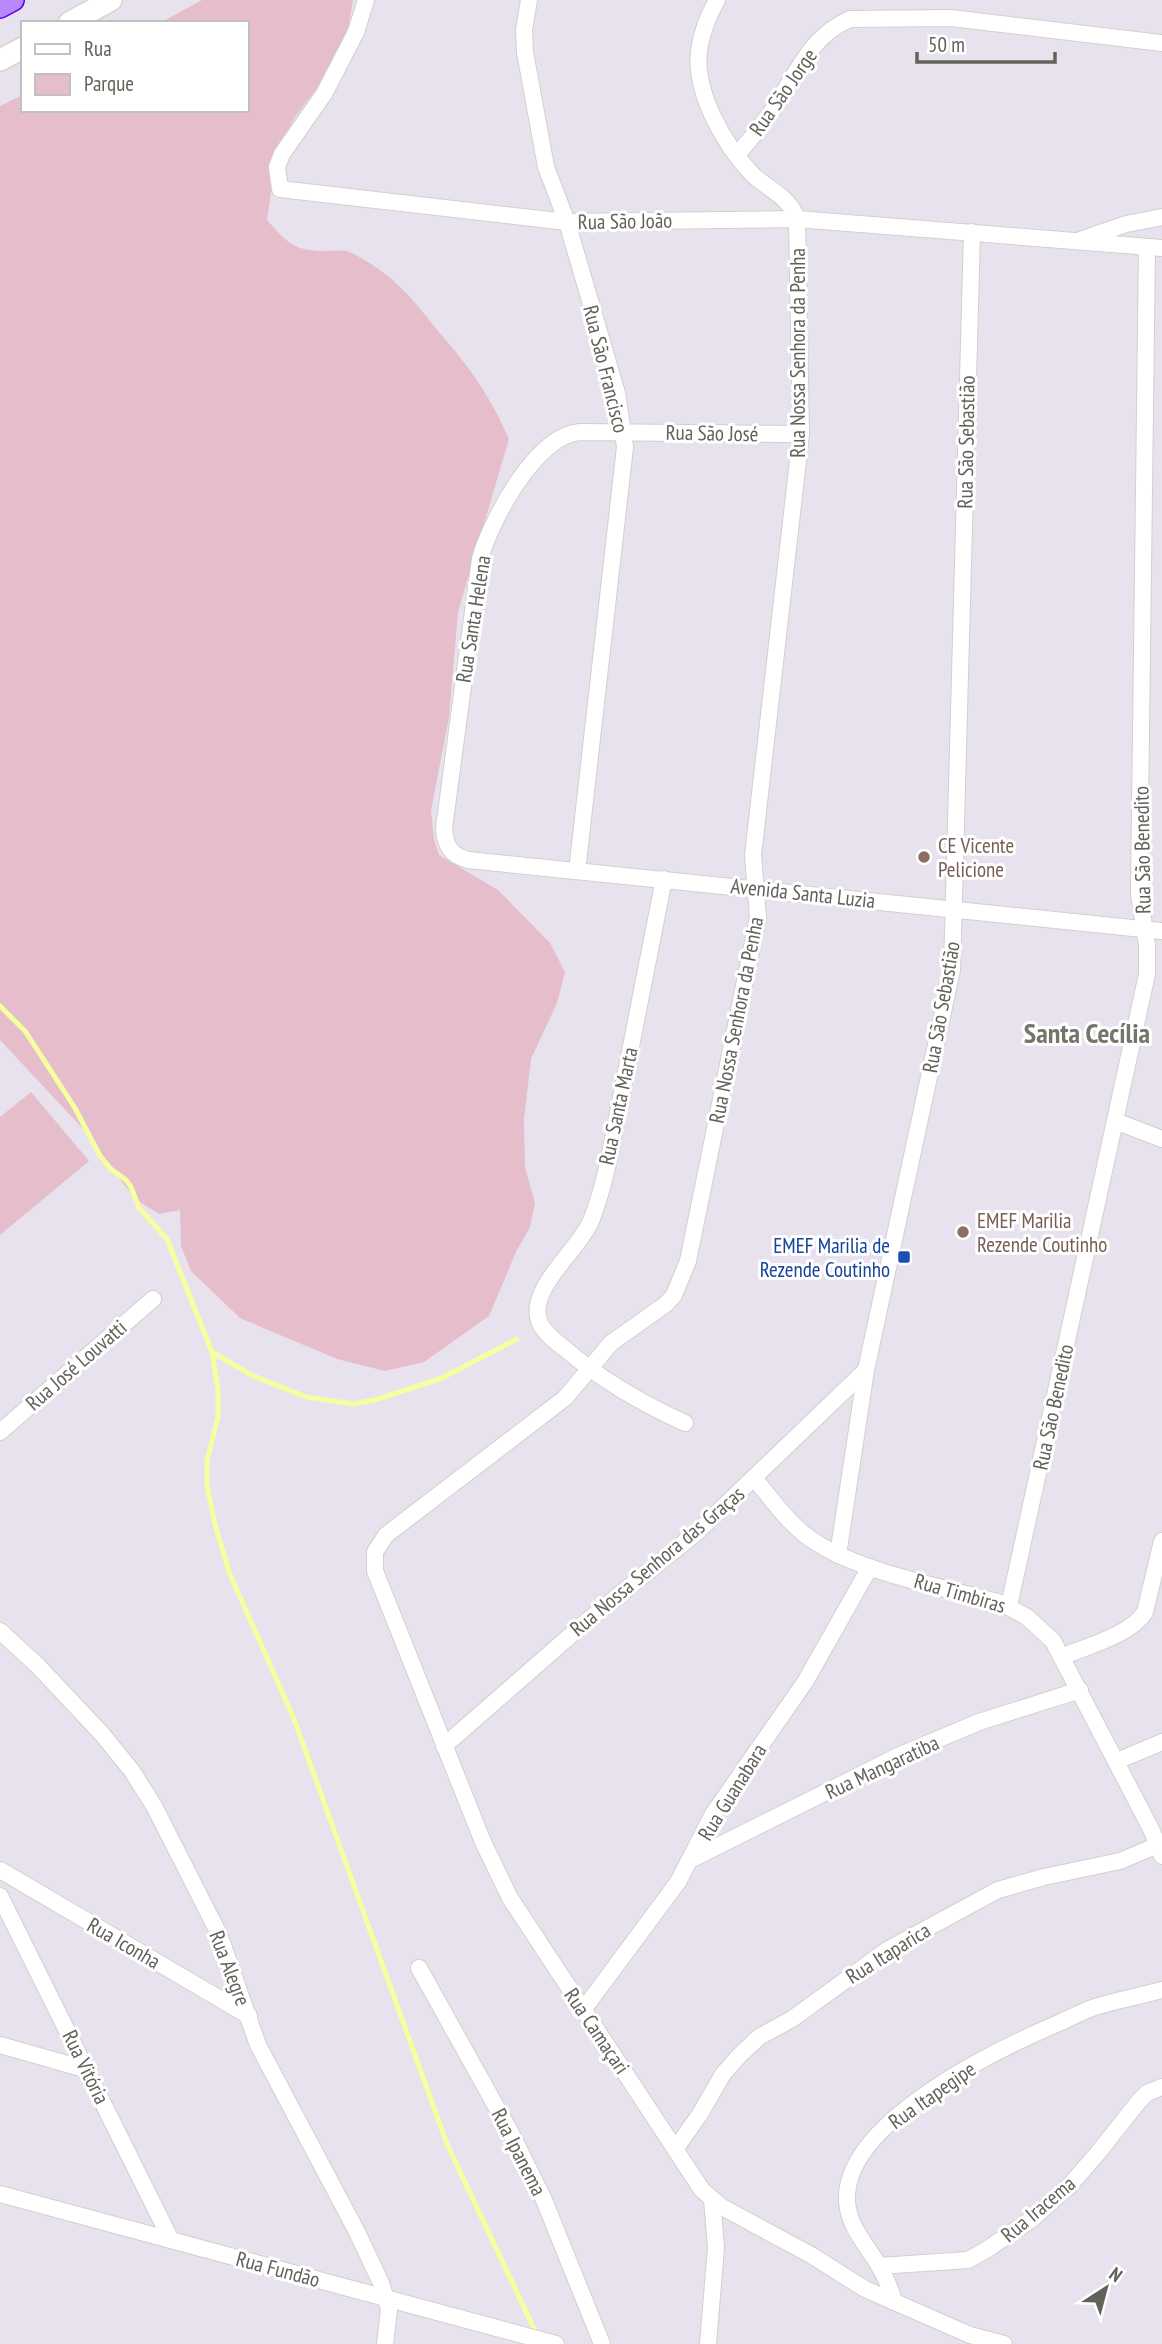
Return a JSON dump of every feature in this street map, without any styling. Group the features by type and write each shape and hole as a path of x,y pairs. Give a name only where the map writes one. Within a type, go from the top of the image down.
{"highway":[{"path":"0,7 13,0"}],"main road":[{"path":"73,21 111,0"},
{"path":"0,60 21,49"}],"street":[{"name":"Rua São João","path":"366,0 356,32 324,94 282,154 277,167 280,189 567,222 797,219 1154,248"},
{"name":"Rua São Francisco","path":"529,0 524,30 530,84 546,167 567,222 617,393 623,431 623,466 577,871"},
{"path":"717,0 699,46 700,77 719,128 737,155 762,183 787,200 797,219"},
{"name":"Rua São Jorge","path":"737,155 776,106 815,44 838,24 850,19 951,18 1158,41"},
{"path":"1075,243 1126,223 1162,217"},
{"name":"Rua Nossa Senhora da Penha","path":"375,1552 386,1535 565,1398 611,1343 666,1304 674,1295 684,1273 758,917 753,855 801,434 797,219"},
{"name":"Rua São Sebastião","path":"838,1556 866,1370 952,970 971,232"},
{"name":"Rua São Benedito","path":"1009,1606 1147,974 1147,945 1139,894 1154,248"},
{"name":"Rua São José","path":"623,431 801,434"},
{"name":"Rua Santa Helena","path":"447,847 444,828 447,801 480,559 489,533 502,508 547,446 567,433 623,431"},
{"name":"Avenida Santa Luzia","path":"447,847 459,857 468,860 1162,931"},
{"name":"Rua Santa Marta","path":"588,1369 548,1335 539,1323 538,1305 545,1285 581,1241 597,1202 610,1152 664,879"},
{"path":"1115,1121 1162,1139"},
{"name":"Rua José Louvatti","path":"0,1432 153,1299"},
{"path":"588,1369 641,1403 685,1423"},
{"name":"Rua Nossa Senhora das Graças","path":"444,1746 587,1621 696,1533 866,1370"},
{"name":"Rua Timbiras","path":"754,1478 800,1532 838,1556 1009,1606 1036,1624 1054,1642 1117,1761 1160,1851"},
{"path":"1060,1657 1122,1632 1140,1621 1145,1612 1162,1541"},
{"name":"Rua Camaçari","path":"375,1552 376,1575 482,1842 505,1889 697,2184 712,2199 865,2289 967,2340 1004,2344"},
{"name":"Rua Guanabara","path":"583,2010 667,1897 690,1860 713,1814 805,1682 870,1567"},
{"name":"Rua Alegre","path":"0,1631 46,1674 102,1734 132,1771 154,1806 219,1934 258,2045 357,2232 386,2298 389,2323 385,2344"},
{"name":"Rua Mangaratiba","path":"690,1860 898,1756 979,1723 1080,1690"},
{"path":"1117,1761 1162,1742"},
{"name":"Rua Itaparica","path":"676,2148 723,2074 759,2037 792,2018 887,1950 998,1890 1160,1851"},
{"name":"Rua Iconha","path":"0,1870 248,2016"},
{"name":"Rua Vitória","path":"0,1896 171,2240"},
{"name":"Rua Ipanema","path":"419,1968 512,2135 544,2200 602,2344"},
{"name":"Rua Itapegipe","path":"894,2302 880,2266 858,2234 847,2203 848,2186 863,2153 897,2116 945,2082 1006,2047 1094,2007 1162,1990"},
{"path":"0,2045 88,2070"},
{"name":"Rua Iracema","path":"880,2266 968,2260 986,2250 1032,2219 1069,2186 1139,2101 1147,2093 1162,2087"},
{"name":"Rua Fundão","path":"0,2194 556,2344"},
{"path":"708,2344 716,2247 712,2199"}],"green space":[{"path":"202,0 353,0 347,36 329,72 295,117 277,151 267,220 292,244 314,251 349,252 367,261 400,287 470,370 494,408 509,439 458,612 449,717 431,811 439,855 498,890 550,943 565,972 557,1003 531,1059 524,1119 525,1167 535,1203 530,1227 516,1252 489,1316 424,1362 385,1371 337,1359 240,1318 191,1271 181,1246 180,1210 159,1214 135,1199 85,1131 0,1040 0,106 21,96 21,112 248,112 248,21 164,21"},
{"path":"31,1092 89,1161 0,1235 0,1117"}],"waterway":[{"path":"0,1006 25,1031 75,1108 100,1156 126,1180 139,1208 167,1239 212,1352 218,1390 218,1417 207,1461 207,1486 229,1572 294,1719 447,2144 537,2335"},
{"path":"212,1352 251,1375 306,1397 353,1404 375,1400 442,1378 517,1339"}],"place":[{"name":"CE Vicente Pelicione","path":"924,857"},
{"name":"EMEF Marilia Rezende Coutinho","path":"963,1232"},
{"name":"EMEF Marilia de Rezende Coutinho","path":"904,1257"}],"district":[{"name":"Santa Cecília","path":"1087,1032"}]}
